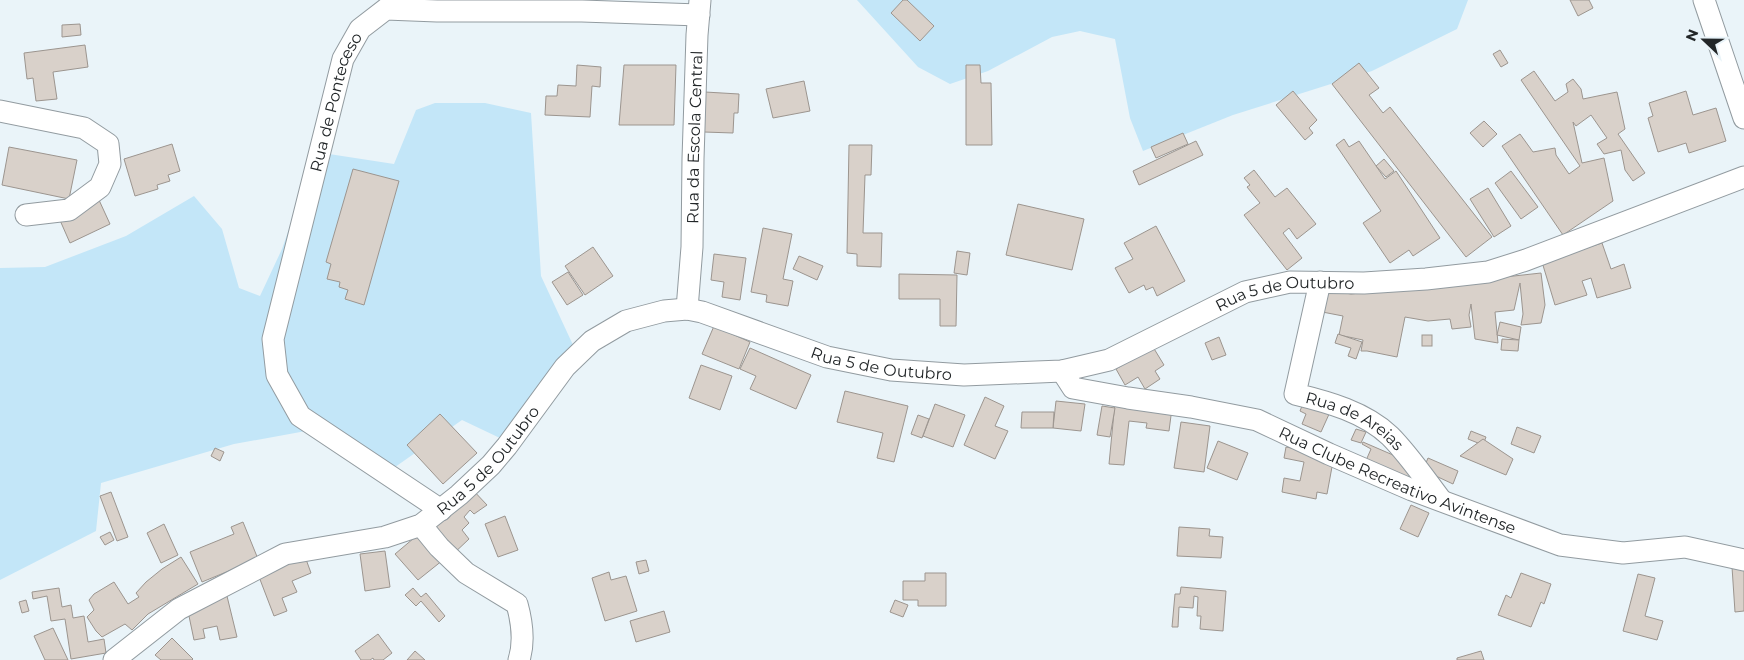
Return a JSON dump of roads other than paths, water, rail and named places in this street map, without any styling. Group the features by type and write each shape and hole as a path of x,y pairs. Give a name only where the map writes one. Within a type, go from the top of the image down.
{"street":[{"path":"1704,0 1744,118"},
{"name":"Rua da Escola Central","path":"687,309 692,247 692,159 700,8"},
{"name":"Rua de Ponteceso","path":"441,510 300,416 277,375 273,339 343,59 360,29 386,9 582,11 700,8"},
{"path":"0,112 84,128 108,144 110,164 100,187 69,210 26,215"},
{"name":"Rua 5 de Outubro","path":"114,660 179,609 285,554 385,537 421,525 476,480 491,464 507,446 565,367 592,341 626,321 664,311 687,309 702,312 827,357 891,370 964,375 1062,371 1109,360 1245,292 1290,282 1364,283 1488,272 1526,260 1744,177"},
{"name":"Rua da Escola Central","path":"664,311 690,273"},
{"name":"Rua de Areias","path":"1320,282 1295,394 1318,399 1360,415 1390,436 1441,500"},
{"name":"Rua Clube Recreativo Avintense","path":"1062,371 1073,388 1128,398 1191,406 1257,420 1345,461 1441,500 1560,544 1622,553 1685,547 1744,560"},
{"path":"421,525 439,547 466,573 517,604 522,624 519,660"}]}
